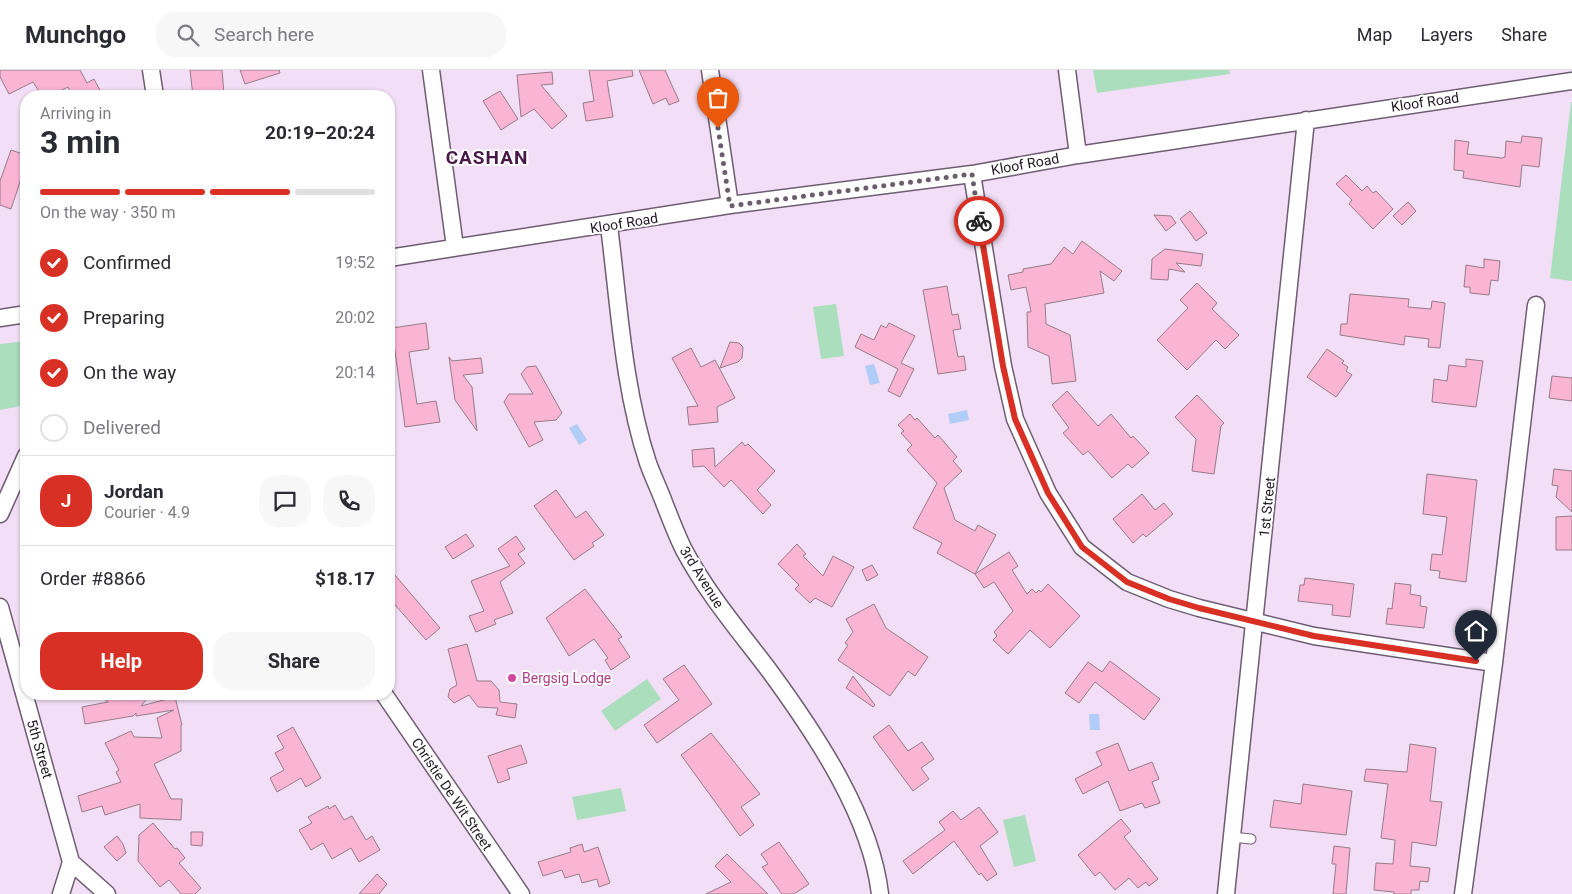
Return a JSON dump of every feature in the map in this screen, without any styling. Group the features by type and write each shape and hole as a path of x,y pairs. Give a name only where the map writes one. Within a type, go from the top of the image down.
{"street":[{"path":"151,70 154,90"},
{"path":"430,70 455,247"},
{"path":"710,70 730,206"},
{"path":"1067,70 1078,155"},
{"name":"Kloof Road","path":"395,257 609,226 730,206 972,174 1078,155 1572,81"},
{"name":"1st Street","path":"1226,894 1306,120"},
{"path":"972,174 1003,366 1015,419 1035,468 1066,525 1082,547 1127,582 1169,599 1255,623 1314,636 1494,664"},
{"name":"3rd Avenue","path":"609,226 636,415 648,463 683,548 704,586 777,682 846,790 862,826 877,868 880,894"},
{"path":"1463,894 1494,664 1536,305"},
{"path":"0,318 20,315"},
{"path":"0,514 20,469"},
{"name":"5th Street","path":"0,607 20,679"},
{"name":"5th Street","path":"26,700 71,862"},
{"name":"Christie De Wit Street","path":"388,700 521,894"},
{"path":"61,894 71,862 107,894"}],"lane":[{"path":"1232,837 1251,840"}],"green space":[{"path":"1093,70 1229,70 1230,74 1097,93"},
{"path":"1572,102 1572,281 1550,278"},
{"path":"836,304 844,356 821,359 813,307"},
{"path":"20,342 20,406 0,410 0,344"},
{"path":"647,679 661,699 615,731 601,711"},
{"path":"621,788 626,811 577,820 572,797"},
{"path":"1025,815 1036,861 1014,867 1003,820"}],"water":[{"path":"874,364 880,383 870,385 865,366"},
{"path":"967,410 969,420 950,424 948,414"},
{"path":"577,424 587,440 579,445 569,428"},
{"path":"1089,714 1099,714 1100,730 1090,730"}],"building":[{"path":"0,70 80,70 87,83 94,79 100,90 70,90 68,87 62,90 38,90 33,82 9,94 0,77"},
{"path":"190,70 222,70 224,90 192,90"},
{"path":"240,70 279,70 280,73 245,84"},
{"path":"589,70 632,70 633,76 607,81 613,117 586,121 583,103 594,101"},
{"path":"639,70 665,70 679,101 669,105 666,98 653,104"},
{"path":"552,72 553,84 541,85 567,116 552,129 534,109 521,117 517,75"},
{"path":"500,91 518,119 501,130 483,101"},
{"path":"1522,136 1542,138 1539,167 1522,165 1520,187 1463,178 1464,171 1454,170 1455,140 1469,142 1467,154 1502,158 1505,157 1506,141 1521,143"},
{"path":"11,150 20,153 20,182 11,209 0,205 0,181"},
{"path":"1346,175 1362,191 1367,186 1373,193 1376,191 1393,209 1373,229 1349,204 1352,200 1336,184"},
{"path":"1408,202 1416,211 1402,225 1393,216"},
{"path":"1190,211 1207,233 1196,241 1180,219"},
{"path":"1154,215 1171,216 1176,223 1166,231"},
{"path":"1082,241 1122,271 1114,281 1100,271 1104,293 1045,304 1046,324 1070,335 1076,381 1052,384 1049,356 1028,347 1027,312 1031,312 1026,287 1011,290 1008,275 1023,272 1023,269 1051,264 1064,247 1073,254"},
{"path":"1165,249 1203,254 1201,266 1176,263 1185,272 1169,269 1168,280 1151,279 1152,259"},
{"path":"1484,259 1500,261 1498,281 1491,280 1489,295 1470,293 1470,287 1464,287 1466,265 1484,268"},
{"path":"1197,283 1217,303 1212,309 1239,335 1225,349 1216,340 1187,370 1157,340 1188,308 1180,300"},
{"path":"947,286 952,315 958,314 961,329 953,330 958,357 964,356 966,370 938,374 923,290"},
{"path":"1350,294 1409,299 1408,307 1431,309 1432,301 1445,303 1440,348 1428,347 1429,339 1405,336 1404,345 1340,335 1341,324 1347,324"},
{"path":"426,323 429,349 409,352 417,404 436,401 440,422 405,427 395,351 395,328"},
{"path":"889,323 915,336 901,363 914,369 900,397 888,391 898,369 855,347 861,334 874,340 881,325 886,328"},
{"path":"730,342 739,343 743,347 742,358 738,362 720,368"},
{"path":"691,348 701,367 715,360 735,398 717,407 718,422 689,425 687,407 698,406 672,358"},
{"path":"1327,349 1344,361 1342,363 1348,367 1346,371 1352,375 1336,397 1307,377"},
{"path":"449,357 452,361 481,358 483,373 463,375 472,387 477,431 455,400"},
{"path":"1466,359 1483,361 1476,407 1432,402 1434,379 1447,381 1449,365 1466,367"},
{"path":"536,366 562,413 556,420 534,422 543,440 529,447 504,402 509,394 533,394 521,374 527,367"},
{"path":"1552,376 1572,378 1572,401 1549,398"},
{"path":"1067,391 1098,426 1111,414 1131,438 1133,436 1149,453 1132,468 1128,464 1112,478 1088,451 1083,455 1063,433 1069,428 1052,405"},
{"path":"1197,395 1224,423 1221,426 1214,474 1192,471 1196,439 1175,417"},
{"path":"910,414 915,420 917,418 935,438 938,435 957,457 953,461 962,471 944,488 955,520 975,531 978,525 996,535 975,574 937,553 942,543 913,528 937,483 907,450 912,445 901,433 904,431 898,425"},
{"path":"742,442 745,446 748,444 775,471 757,490 771,505 763,514 731,480 724,487 704,466 693,467 692,450 714,448 715,467"},
{"path":"1554,469 1572,471 1572,512 1556,497 1558,486 1552,485"},
{"path":"1427,474 1477,480 1466,582 1439,578 1440,571 1430,570 1432,554 1442,555 1447,517 1423,514"},
{"path":"556,490 576,518 586,511 604,535 592,543 594,546 574,560 534,506"},
{"path":"1142,494 1155,510 1164,503 1173,514 1146,537 1143,534 1133,543 1113,519"},
{"path":"1572,516 1572,550 1556,550 1556,517"},
{"path":"466,534 474,546 453,559 445,547"},
{"path":"516,536 525,549 518,554 525,563 500,582 513,613 494,620 496,624 476,632 469,616 484,611 471,581 510,566 498,549"},
{"path":"797,544 806,554 803,556 823,576 833,556 854,567 832,607 815,598 810,603 795,589 799,585 778,564"},
{"path":"1009,552 1018,566 1012,570 1027,594 1032,589 1036,593 1039,590 1041,592 1048,584 1080,616 1050,648 1030,630 1008,654 993,640 997,636 994,632 1013,611 994,582 984,588 975,574"},
{"path":"872,565 878,575 867,581 862,570"},
{"path":"395,575 440,628 426,640 395,605"},
{"path":"1305,578 1354,584 1350,617 1332,615 1333,605 1298,601 1300,585 1304,585"},
{"path":"1395,583 1411,585 1410,594 1421,596 1420,606 1427,607 1424,628 1386,624 1388,608 1392,609"},
{"path":"585,589 622,637 618,639 630,657 611,670 605,660 608,658 594,639 569,656 546,618"},
{"path":"874,604 886,628 928,657 915,676 908,671 890,696 838,660 848,645 845,643 853,632 846,619"},
{"path":"467,644 477,681 491,681 499,690 500,702 517,704 515,718 496,715 498,708 478,707 469,695 454,703 448,697 450,689 457,685 448,649"},
{"path":"1110,661 1160,699 1144,720 1095,682 1079,703 1065,693 1088,662 1102,672"},
{"path":"684,665 712,704 657,743 644,725 679,700 663,679"},
{"path":"853,676 875,705 873,707 846,688"},
{"path":"105,700 146,700 141,706 164,700 176,700 182,725 181,751 154,764 171,799 182,799 181,820 140,818 140,804 105,815 102,806 82,812 78,796 121,782 116,772 119,770 105,743 131,731 134,737 162,738 157,718 174,710 136,716 136,713 133,716 85,724 82,707 108,702"},
{"path":"889,725 908,751 922,742 934,759 921,768 929,779 913,791 873,737"},
{"path":"293,727 321,778 306,787 301,778 277,792 270,778 284,770 275,753 284,748 277,736"},
{"path":"711,733 760,794 741,807 754,825 740,836 681,755"},
{"path":"1118,743 1129,771 1152,762 1159,779 1152,782 1160,803 1145,808 1142,803 1120,811 1108,781 1083,794 1075,779 1102,765 1096,752"},
{"path":"1410,744 1436,748 1430,801 1442,802 1436,846 1412,842 1410,866 1430,868 1428,882 1420,881 1419,890 1411,890 1411,894 1394,894 1394,892 1374,890 1376,863 1393,864 1395,840 1381,838 1388,784 1364,781 1366,769 1407,772"},
{"path":"521,745 527,763 507,769 510,779 498,783 488,756"},
{"path":"1303,784 1352,791 1346,835 1270,827 1274,800 1301,804"},
{"path":"335,805 344,820 352,816 366,840 372,836 380,850 359,862 351,848 332,859 323,843 311,850 299,830 312,823 308,817 328,806 329,809"},
{"path":"979,807 998,832 980,846 997,874 987,881 981,873 979,875 954,841 913,874 903,861 945,830 939,822 953,811 961,820"},
{"path":"1121,819 1131,831 1124,837 1158,879 1149,886 1146,882 1138,888 1129,878 1115,890 1100,872 1095,876 1078,855"},
{"path":"153,823 185,858 179,863 201,888 195,894 181,894 169,880 160,887 138,861 139,835"},
{"path":"191,832 203,832 202,846 191,845"},
{"path":"117,836 123,844 126,853 117,861 104,847"},
{"path":"779,842 809,884 794,894 782,894 762,867 768,864 761,854"},
{"path":"582,844 584,852 598,847 610,883 599,887 597,879 582,883 579,874 565,878 562,870 543,876 538,862 571,852 570,848"},
{"path":"1334,846 1350,848 1346,894 1333,894 1336,864 1332,864"},
{"path":"727,854 768,894 706,894 731,882 715,866"},
{"path":"377,874 387,884 379,894 359,894"}],"way so far":[{"path":"718,128 730,206 972,174 979,221"}],"place":[{"name":"Bergsig Lodge","path":"512,678"}],"district":[{"name":"CASHAN","path":"487,157"}],"route":[{"path":"979,221 1003,366 1015,419 1031,460 1048,493 1066,525 1082,547 1127,582 1169,599 1199,608 1314,636 1476,661"}]}
